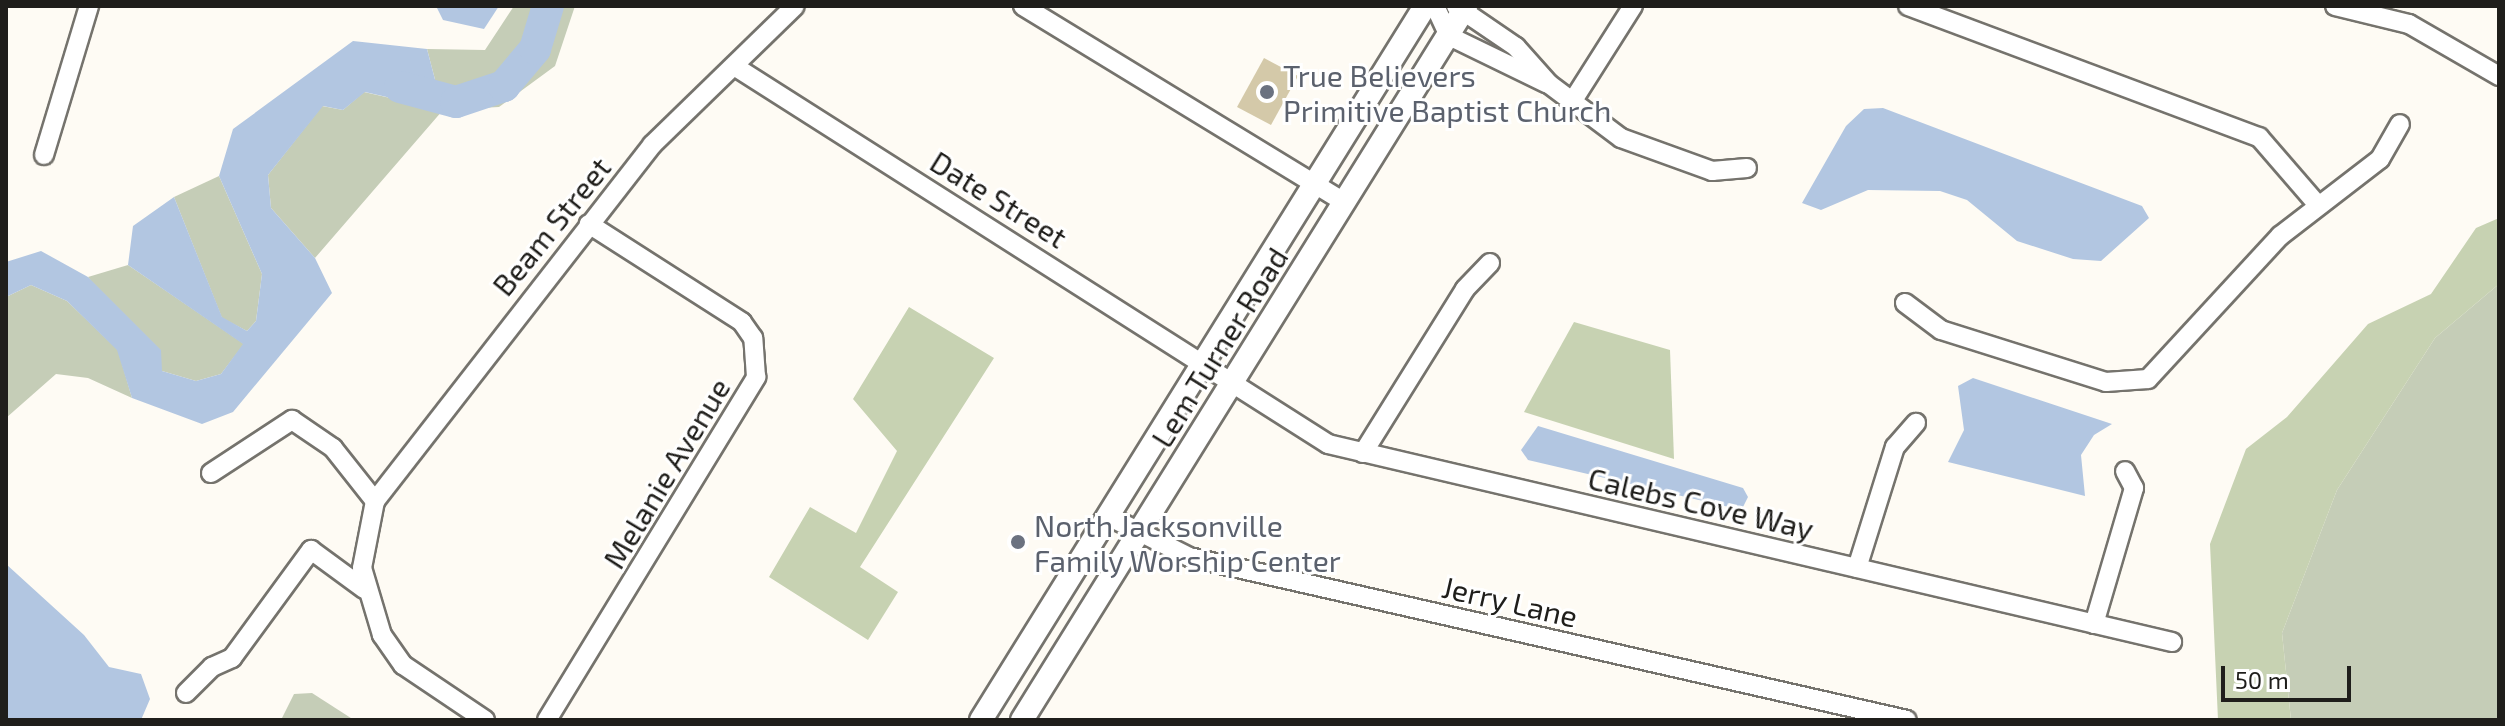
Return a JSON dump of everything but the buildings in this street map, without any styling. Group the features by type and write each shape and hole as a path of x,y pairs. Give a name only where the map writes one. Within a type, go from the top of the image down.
{"main road":[{"name":"Lem Turner Road","path":"981,720 1425,6"},
{"name":"Lem Turner Road","path":"1022,720 1449,36 1462,7"}],"street":[{"path":"44,155 89,6"},
{"name":"Beam Street","path":"375,501 652,145 795,6"},
{"path":"1023,6 1313,186 1344,202"},
{"path":"1435,6 1449,36 1549,84"},
{"path":"1572,102 1633,6"},
{"path":"1908,6 2259,137 2317,204"},
{"path":"2335,6 2409,24 2497,71"},
{"path":"1462,7 1516,47 1549,84 1643,150 1712,171 1747,168"},
{"name":"Date Street","path":"734,66 1203,362 1232,384"},
{"path":"1905,303 1941,330 2106,382 2148,379 2317,204 2380,159 2400,124"},
{"name":"Melanie Avenue","path":"547,720 756,377 753,338 742,322 589,224"},
{"path":"1363,453 1465,289 1490,263"},
{"name":"Calebs Cove Way","path":"1232,384 1310,436 1363,453 2172,642"},
{"path":"211,473 292,420 333,448 375,501 362,548 364,589 382,635 403,665 485,720"},
{"path":"1857,568 1895,447 1916,423"},
{"path":"2094,624 2134,488 2125,471"},
{"name":"Jerry Lane","path":"1108,516 1189,557 1907,720"},
{"path":"186,693 212,667 232,658 311,550 364,589"}],"green space":[{"path":"514,6 575,6 555,66 499,107 443,110 427,49 485,50"},
{"path":"364,92 443,110 315,258 271,208 268,175 322,106 343,110"},
{"path":"219,176 262,274 256,321 247,331 222,318 174,197"},
{"path":"2499,218 2499,284 2435,338 2337,490 2282,633 2291,720 2218,720 2210,544 2246,449 2287,417 2368,324 2431,294 2476,228"},
{"path":"128,265 244,344 221,374 196,381 162,371 88,277"},
{"path":"2499,284 2499,720 2291,720 2282,633 2337,490 2435,338"},
{"path":"31,285 67,301 118,350 132,398 88,378 56,374 6,418 6,297"},
{"path":"909,307 994,358 860,567 898,592 868,640 769,577 810,507 856,533 897,451 853,399"},
{"path":"1574,322 1670,350 1674,459 1524,412"},
{"path":"312,693 354,720 281,720 294,694"}],"water":[{"path":"436,6 499,6 484,29 443,20"},
{"path":"353,41 427,49 443,110 365,92 343,110 323,106 268,175 271,208 315,258 332,293 233,412 202,424 132,398 117,350 67,301 31,285 6,297 6,262 41,251 88,277 161,350 162,371 196,381 221,374 243,344 128,265 133,226 174,197 222,317 247,331 256,321 262,274 219,176 233,129"},
{"path":"1883,108 2142,206 2149,218 2101,261 2073,259 2017,241 1967,200 1940,191 1868,190 1821,210 1802,203 1846,126 1864,109"},
{"path":"1973,378 2112,424 2094,435 2081,455 2085,496 1948,462 1964,430 1958,386"},
{"path":"1538,426 1743,488 1748,497 1743,507 1733,508 1528,460 1521,450"},
{"path":"6,564 84,635 109,667 141,674 150,699 141,720 6,720"}],"waterway":[{"path":"400,87 456,102 504,86 535,49 548,6"}],"place":[{"name":"True Believers Primitive Baptist Church","path":"1267,92"},
{"name":"North Jacksonville Family Worship Center","path":"1018,542"}]}
